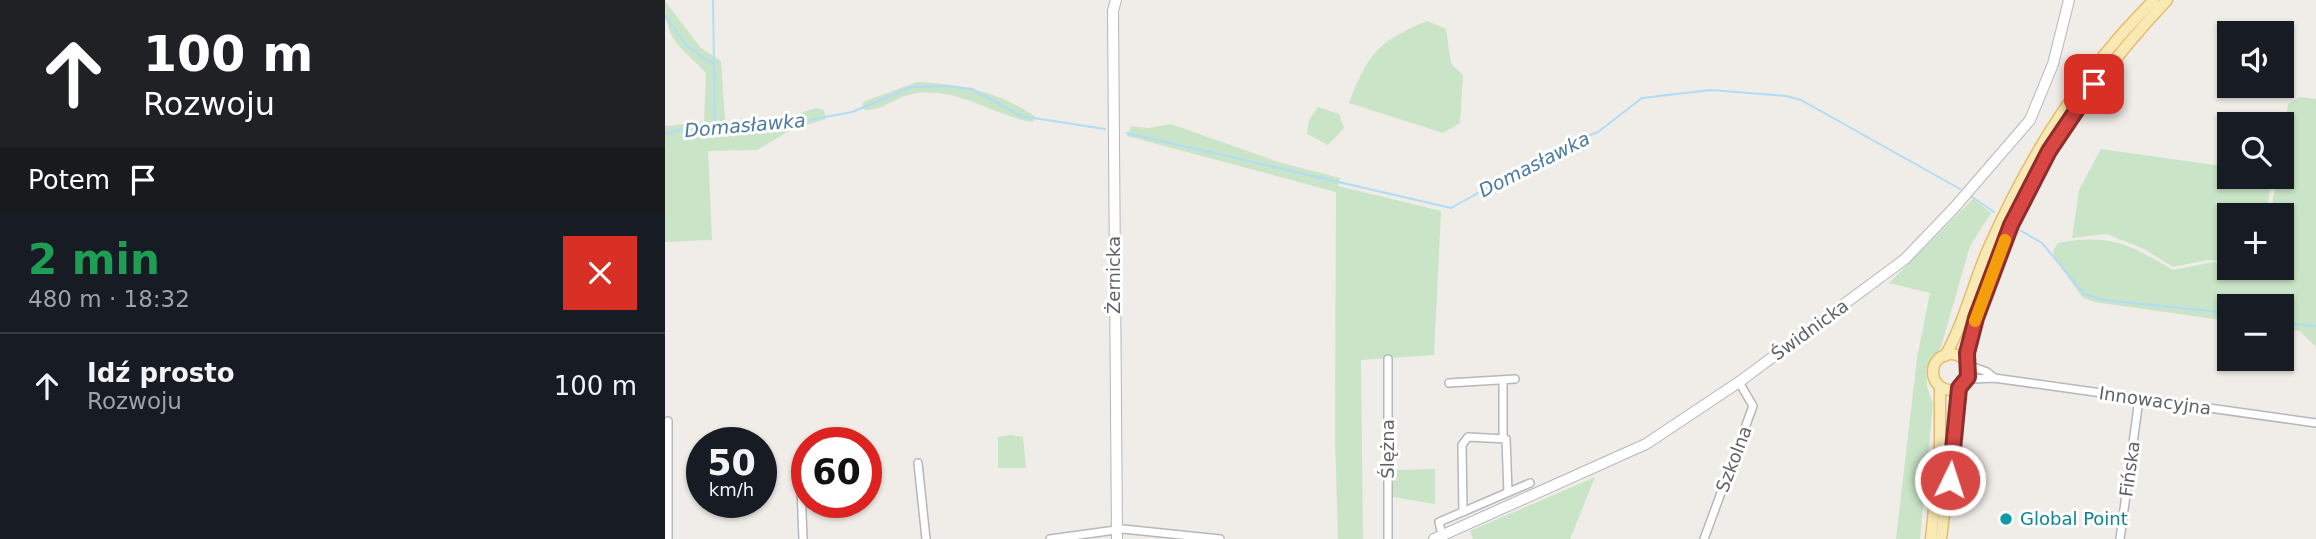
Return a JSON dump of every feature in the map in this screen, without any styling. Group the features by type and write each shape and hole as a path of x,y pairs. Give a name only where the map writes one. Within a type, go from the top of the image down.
{"main road":[{"path":"1945,356 1965,315 1989,247 2038,149 2090,72 2154,0"},
{"path":"1941,539 1962,385 1976,318 2000,250 2049,151 2094,84 2167,0"},
{"path":"1931,539 1941,439 1940,387 1933,372 1937,362 1945,356 1954,354 1967,363"},
{"path":"1940,387 1962,385"}],"street":[{"name":"Żernicka","path":"1116,0 1113,11 1117,535"},
{"name":"Świdnicka","path":"1438,537 1646,444 1739,382 1905,259 2021,134 2045,89 2069,0"},
{"name":"Ślężna","path":"1388,359 1388,539"},
{"name":"Innowacyjna","path":"1967,363 1994,378"},
{"name":"Innowacyjna","path":"1962,385 1973,379 1994,378 2316,423"},
{"path":"1449,383 1503,382 1514,379"},
{"path":"1503,382 1503,437 1508,446 1508,492"},
{"name":"Szkolna","path":"1704,539 1753,407 1739,382"},
{"name":"Fińska","path":"2120,539 2139,399"},
{"path":"668,421 668,539"},
{"path":"1462,512 1462,442 1468,437 1503,437"},
{"path":"918,463 926,539"},
{"path":"1438,537 1439,522 1530,483"},
{"path":"802,518 803,539"},
{"path":"1050,539 1117,535 1137,530 1220,539"}],"green space":[{"path":"665,1 701,48 721,61 725,121 790,116 817,108 824,110 826,119 791,130 757,150 708,151 712,240 665,242 665,126 704,122 706,73 671,34"},
{"path":"1427,21 1446,29 1451,64 1463,75 1460,123 1443,133 1349,103 1362,72 1376,52 1396,36"},
{"path":"917,82 980,91 1009,102 1037,118 1032,122 959,97 928,93 905,96 874,109 862,109 863,102"},
{"path":"2300,97 2316,99 2316,347 2300,331 2294,330 2294,294 2217,294 2217,319 2094,302 2082,297 2054,257 2053,251 2058,243 2092,239 2119,243 2173,270 2214,262 2217,263 2217,280 2294,280 2294,203 2272,203 2275,189 2294,189 2294,112 2287,112 2288,104"},
{"path":"1318,107 1339,114 1344,128 1328,145 1307,134 1309,120"},
{"path":"1171,124 1278,162 1340,178 1338,186 1441,211 1434,355 1361,360 1363,539 1338,539 1335,437 1336,192 1127,136 1131,126 1148,128"},
{"path":"2101,149 2217,165 2217,189 2270,189 2268,203 2217,203 2217,260 2173,267 2144,249 2107,234 2072,238 2079,190"},
{"path":"1973,199 1991,213 1970,246 1941,347 1926,369 1927,387 1933,404 1920,539 1896,539 1917,358 1930,293 1889,283"},
{"path":"998,437 1023,437 1026,468 998,468"},
{"path":"1435,469 1435,504 1393,497 1393,470"},
{"path":"1595,477 1570,539 1473,539 1470,531"}],"waterway":[{"path":"713,0 715,128"},
{"path":"665,16 688,47 713,64"},
{"name":"Domasławka","path":"665,134 686,128 753,127 804,121 852,112 911,87 948,86 972,89 1021,116 1105,129"},
{"name":"Domasławka","path":"1127,133 1451,208 1568,143 1598,132 1642,98 1711,90 1786,96 1801,100 1960,189"},
{"name":"Domasławka","path":"1972,197 1994,212"},
{"name":"Domasławka","path":"2018,229 2042,243 2084,294 2104,300 2217,312"},
{"name":"Domasławka","path":"2294,324 2316,326"}],"slow traffic":[{"path":"1975,321 2005,240"}],"place":[{"name":"Global Point","path":"2006,519"}],"route":[{"path":"1950,480 1959,388 1968,377 1967,353 1984,294 2000,250 2029,186 2056,139 2094,84"}]}
